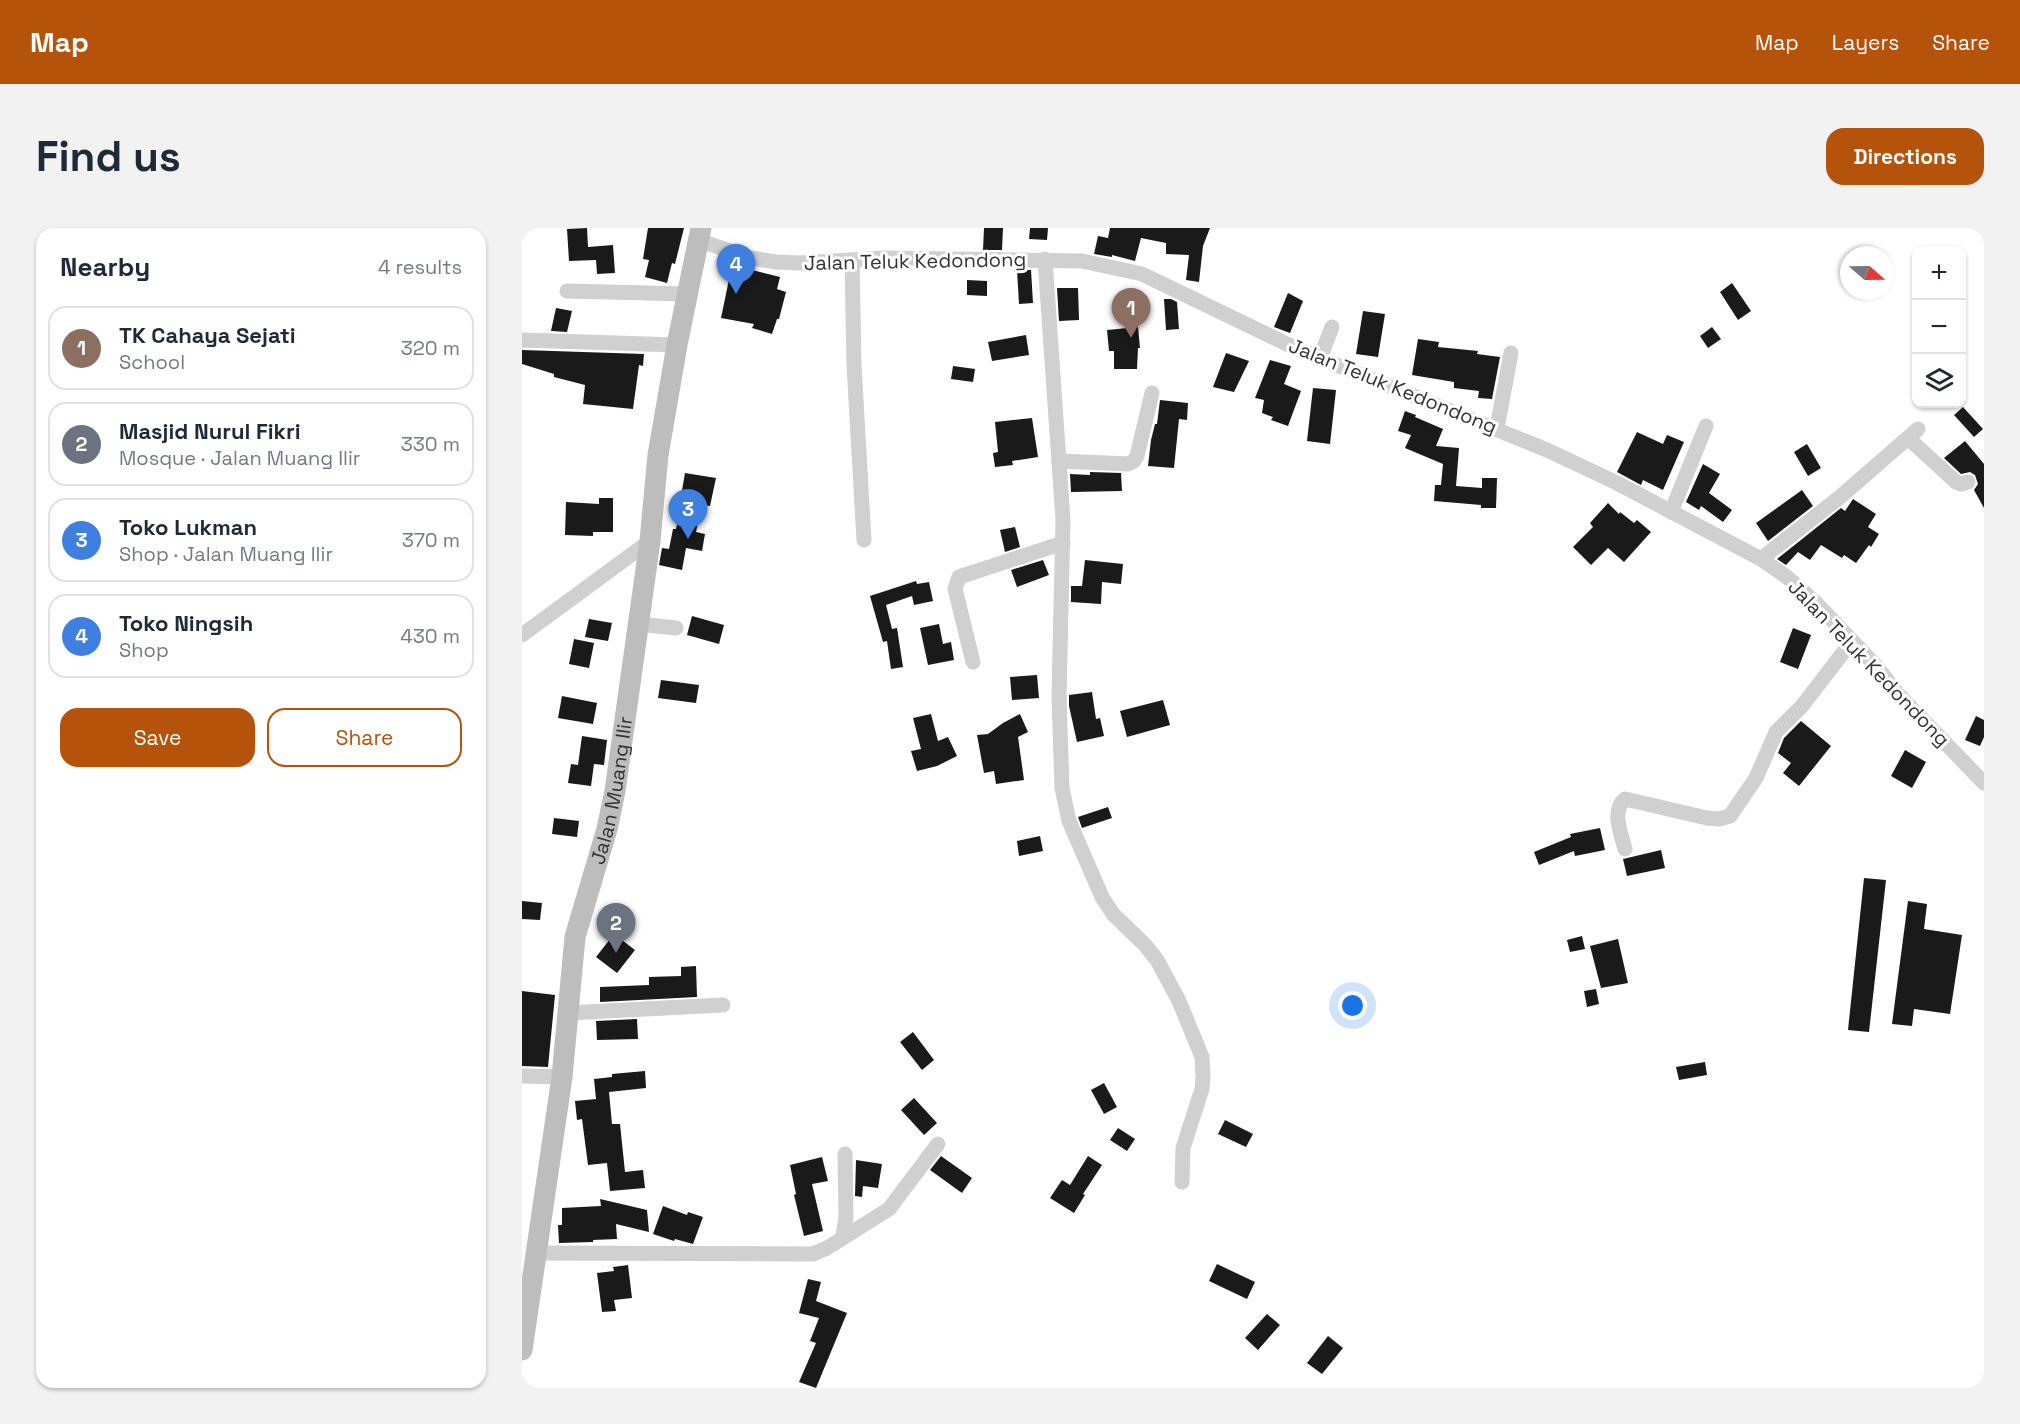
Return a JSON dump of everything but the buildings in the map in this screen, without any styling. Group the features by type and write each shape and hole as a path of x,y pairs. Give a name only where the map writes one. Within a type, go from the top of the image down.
{"main road":[{"name":"Jalan Muang Ilir","path":"522,1350 562,1077 575,937 607,829 615,791 650,541 658,455 699,234"}],"street":[{"name":"Jalan Teluk Kedondong","path":"699,234 751,258 776,262 799,263 886,258 1045,259 1082,261 1142,274 1320,358 1497,428 1615,482 1761,559 1787,577 1852,640 1896,692 1984,783"},
{"path":"1045,259 1064,543 1059,696 1062,788 1069,821 1102,897 1113,914 1157,960 1179,1002 1202,1057 1202,1089 1183,1148 1182,1182"},
{"path":"852,260 854,365 864,540"},
{"path":"567,291 687,294"},
{"path":"1320,358 1332,327"},
{"path":"522,340 677,345"},
{"path":"1497,428 1511,353"},
{"path":"1059,461 1128,464 1134,461 1152,393"},
{"path":"1671,512 1706,426"},
{"path":"1761,559 1840,497 1913,434 1956,482 1961,484 1968,482"},
{"path":"522,635 650,541"},
{"path":"973,662 955,589 959,577 1064,543"},
{"path":"638,624 676,628"},
{"path":"1625,849 1617,814 1619,805 1625,799 1707,818 1719,819 1730,816 1756,778 1776,732 1802,706 1852,640"},
{"path":"567,1013 723,1005"},
{"path":"522,1076 562,1077"},
{"path":"537,1253 813,1254 827,1248 889,1209 938,1144"},
{"path":"843,1237 846,1216 845,1154"}],"place":[{"name":"Toko Ningsih","path":"736,294"},
{"name":"TK Cahaya Sejati","path":"1131,338"},
{"name":"Toko Lukman","path":"688,539"},
{"name":"Masjid Nurul Fikri","path":"616,953"}]}
